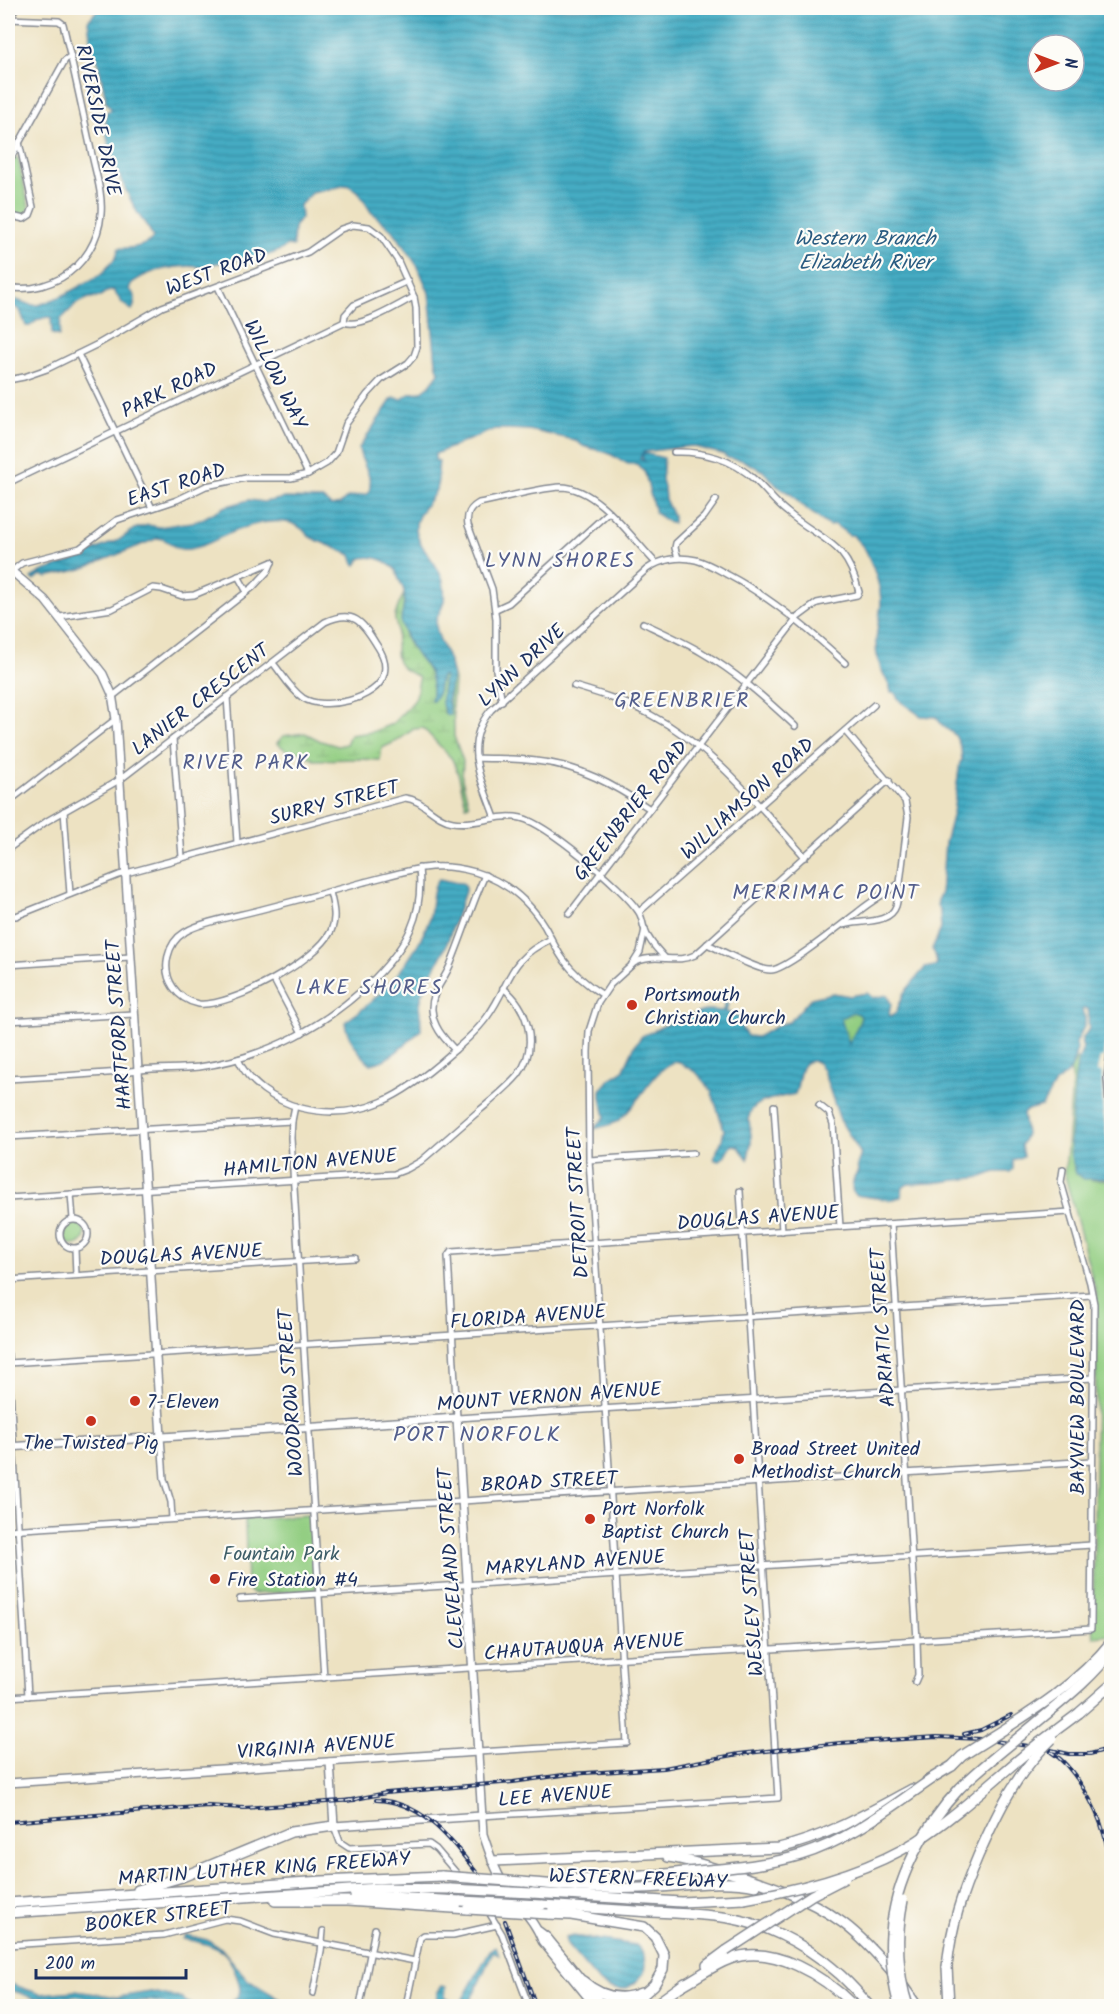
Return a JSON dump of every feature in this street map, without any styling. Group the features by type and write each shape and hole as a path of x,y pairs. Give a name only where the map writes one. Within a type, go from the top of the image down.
{"highway":[{"path":"1112,1053 1109,1078 1112,1116"},
{"name":"WESTERN FREEWAY","path":"522,1882 610,1879 752,1864 801,1855 833,1843 884,1813 952,1766 962,1756 1058,1693 1112,1641"},
{"path":"899,2007 892,1975 891,1934 900,1888 919,1846 941,1811 959,1789 1081,1685 1112,1651"},
{"name":"WESTERN FREEWAY","path":"313,1893 405,1888 452,1889 681,1902 744,1899 804,1887 874,1864 916,1842 987,1789 1038,1743 1079,1713 1112,1684"},
{"path":"949,2007 947,1967 949,1939 959,1903 998,1811 1010,1790 1034,1759 1079,1713"},
{"path":"493,1861 779,1848 813,1839 932,1779"},
{"path":"108,1896 182,1877 291,1832 334,1826"},
{"path":"908,2007 902,1981 899,1928 904,1892 919,1846"},
{"path":"638,1855 689,1861 749,1878 818,1908 841,1922 878,1955 917,2007"},
{"path":"653,2007 726,1951 812,1895 874,1864"},
{"name":"MARTIN LUTHER KING FREEWAY","path":"8,1903 322,1881 442,1876 522,1882"},
{"path":"522,1882 642,1888 734,1882 787,1894"},
{"path":"313,1893 571,1915 644,1927 659,1943 665,1959 662,1974 649,1990 630,2007"},
{"name":"MARTIN LUTHER KING FREEWAY","path":"8,1914 313,1893"},
{"path":"246,1899 290,1902 542,1905 705,1915 753,1924 788,1939 820,1958 847,1981 869,2007"},
{"path":"681,1986 730,1959 744,1955 758,1955 773,1957 800,1968 834,1989 854,2007"},
{"path":"583,1981 596,1992 611,1998 633,1997 649,1990"}],"main road":[{"path":"8,17 9,8"},
{"path":"8,17 14,8"}],"street":[{"name":"RIVERSIDE DRIVE","path":"8,17 59,21 63,24 102,202 98,232 82,261 65,276 39,287 21,289 8,287"},
{"path":"8,163 65,60 71,56"},
{"path":"8,215 24,219 30,215 33,207 19,142"},
{"name":"WEST ROAD","path":"8,380 33,375 78,354 162,307 308,252 341,229 359,225 369,227 381,236 393,252 409,283"},
{"name":"EAST ROAD","path":"10,569 22,563 80,548 111,524 129,515 177,500 215,483 246,478 291,478 308,474 327,463 333,457 346,424 374,387 387,374 408,363 414,356 417,347 417,314 409,283"},
{"name":"PARK ROAD","path":"344,322 345,315 354,305 409,283"},
{"name":"WILLOW WAY","path":"218,287 308,474"},
{"name":"PARK ROAD","path":"8,483 344,322 347,324 361,322 414,297"},
{"path":"78,354 152,508"},
{"name":"GREENBRIER ROAD","path":"569,914 803,612 817,603 857,595 859,592 849,562 838,548 785,510 748,473 716,457 695,452 674,452"},
{"path":"502,701 495,660 496,609 492,589 468,525 467,516 471,508 479,503 562,487 586,493 609,512 656,563 678,558 694,560 717,569 755,591 796,620 845,663"},
{"path":"678,558 676,543 704,517 716,500"},
{"path":"496,609 509,603 609,512"},
{"path":"60,617 112,609 153,588 182,596 194,595 272,562 268,571 247,592 113,696"},
{"name":"LYNN DRIVE","path":"495,818 476,758 475,747 477,732 486,717 656,563"},
{"name":"HARTFORD STREET","path":"10,569 45,600 60,617 103,674 113,696 164,1479 171,1502 172,1519"},
{"path":"238,576 247,592"},
{"name":"LANIER CRESCENT","path":"8,849 30,833 119,780 325,622 343,616 354,618 365,625 382,654 385,666 384,675 377,686 357,698 318,704 309,702 298,694 273,663"},
{"path":"643,623 703,653 747,683 795,726"},
{"path":"574,686 607,696 650,715 698,746 720,765 805,857"},
{"path":"227,697 237,843"},
{"name":"WILLIAMSON ROAD","path":"639,912 874,705"},
{"path":"8,802 116,719"},
{"path":"843,926 879,920 889,916 896,905 908,811 902,796 844,731"},
{"path":"173,739 182,857"},
{"path":"476,758 528,760 563,766 606,782 650,809"},
{"path":"632,965 650,958 692,957 889,780"},
{"name":"SURRY STREET","path":"125,873 399,798 411,799 418,801 438,817 452,822 513,817 537,824 619,888 639,912 650,941 665,958"},
{"path":"64,812 70,894"},
{"path":"330,892 334,911 330,933 310,955 274,980 236,995 199,1004 187,1000 177,992 169,978 167,961 174,942 192,928 419,868 448,867 485,875 524,900 540,920 572,971 587,985 603,995"},
{"path":"8,1079 198,1067 238,1059 302,1033 350,1001 398,952 411,930 419,908 421,886 419,868"},
{"path":"8,915 16,916 125,873"},
{"path":"455,1050 435,1023 432,1014 434,993 450,967 485,875"},
{"path":"707,944 760,968 771,970 787,964 843,926 860,910 900,882"},
{"name":"DETROIT STREET","path":"627,1743 589,1160 588,1038 595,1011 603,995 632,965 640,952 645,929"},
{"path":"238,1059 256,1085 295,1106 330,1112 356,1110 378,1104 413,1085 455,1050 485,1020 510,972 519,960 530,950 551,939"},
{"path":"8,965 130,957"},
{"path":"274,980 302,1033"},
{"name":"HAMILTON AVENUE","path":"8,1198 394,1174 407,1170 421,1161 498,1095 520,1071 527,1054 529,1038 527,1021 520,1006 503,988"},
{"path":"8,1021 134,1014"},
{"path":"819,1105 829,1113 833,1124 840,1227"},
{"name":"WOODROW STREET","path":"295,1106 291,1121 298,1262 324,1678"},
{"path":"774,1106 782,1230"},
{"path":"8,1137 291,1121"},
{"path":"589,1160 693,1153"},
{"name":"BAYVIEW BOULEVARD","path":"1063,1169 1061,1182 1092,1294 1091,1629"},
{"name":"WESLEY STREET","path":"740,1191 778,1798"},
{"path":"71,1194 73,1219"},
{"name":"DOUGLAS AVENUE","path":"448,1254 1071,1212"},
{"path":"73,1219 82,1223 87,1233 84,1244 75,1249"},
{"path":"73,1219 64,1224 61,1235 65,1245 75,1249"},
{"name":"ADRIATIC STREET","path":"891,1224 917,1640 918,1675 915,1682"},
{"path":"75,1249 76,1275"},
{"name":"CLEVELAND STREET","path":"448,1254 483,1834 506,1889 538,1931"},
{"name":"DOUGLAS AVENUE","path":"8,1280 355,1258"},
{"name":"FLORIDA AVENUE","path":"8,1363 1092,1294"},
{"path":"8,1355 11,1447 19,1529 28,1696"},
{"name":"MOUNT VERNON AVENUE","path":"11,1447 1093,1378"},
{"name":"BROAD STREET","path":"8,1530 1092,1461"},
{"name":"MARYLAND AVENUE","path":"240,1599 1092,1545"},
{"name":"CHAUTAUQUA AVENUE","path":"8,1697 1091,1629"},
{"name":"VIRGINIA AVENUE","path":"8,1783 627,1743"},
{"path":"330,1762 334,1826 340,1842 349,1848 429,1844 436,1849 497,1925 529,2007"},
{"name":"LEE AVENUE","path":"334,1826 778,1798"},
{"name":"BOOKER STREET","path":"8,1946 164,1935 225,1919 240,1921 274,1934 415,1962"},
{"path":"406,2007 420,1938 424,1935 453,1935 497,1925"},
{"path":"360,2007 375,1929"},
{"path":"314,1993 322,1931"},
{"path":"538,1931 547,1937 603,2007"},
{"path":"538,1931 542,1941 595,2007"}],"green space":[{"path":"15,157 18,158 29,207 26,214 21,216 8,212 8,171"},
{"path":"404,594 403,623 408,644 430,674 431,700 437,695 441,676 445,676 442,694 444,713 450,714 449,660 454,680 452,708 454,736 463,761 462,779 469,805 466,806 452,759 423,728 414,729 382,748 380,760 314,760 301,752 287,751 277,743 283,736 305,733 338,746 346,744 350,735 372,732 392,724 413,702 416,697 418,676 402,668 396,652 395,616"},
{"path":"867,1008 848,1063 835,1014"},
{"path":"1076,1059 1081,1061 1087,1175 1092,1180 1112,1180 1110,1484 1112,1635 1094,1637 1097,1296 1064,1172 1072,1083 1070,1071"},
{"path":"74,1223 82,1226 85,1234 82,1242 74,1245 66,1242 63,1234 66,1226"},
{"name":"Fountain Park","path":"312,1516 316,1590 253,1594 247,1588 245,1519"}],"water":[{"name":"Western Branch Elizabeth River","path":"99,8 1111,8 1111,1180 1108,1178 1084,1179 1076,1173 1071,1157 1070,1141 1077,1064 1083,1048 1082,1039 1089,1028 1088,1009 1084,1008 1082,1010 1085,1024 1076,1043 1077,1049 1071,1069 1055,1083 1042,1106 1027,1110 1023,1114 1026,1134 1021,1146 1023,1156 1013,1160 1013,1169 1010,1172 995,1172 982,1177 932,1183 908,1184 903,1187 901,1197 890,1200 855,1195 852,1186 861,1154 840,1120 823,1070 814,1061 807,1062 801,1069 795,1094 767,1100 751,1112 748,1159 738,1146 733,1145 725,1156 720,1160 715,1160 714,1157 724,1130 711,1090 697,1073 677,1061 660,1071 624,1116 614,1123 594,1129 605,1117 601,1090 610,1079 623,1071 635,1045 642,1036 678,1019 708,1010 723,1011 725,1002 728,1003 726,1012 738,1016 739,1024 747,1036 757,1037 789,1022 811,998 833,993 850,996 867,993 873,998 887,995 891,1004 889,1014 891,1016 896,1012 904,993 918,976 925,968 935,966 937,963 932,949 941,929 940,911 937,906 941,893 945,843 962,761 961,748 955,735 936,717 921,716 901,702 894,692 891,692 878,659 876,643 881,604 878,581 864,548 853,535 849,535 834,524 829,526 801,505 792,495 777,486 763,471 742,460 691,446 643,452 640,459 644,461 642,456 644,453 664,458 662,480 665,499 673,516 673,523 670,523 655,513 645,473 637,464 628,464 608,453 583,446 566,438 529,430 495,429 435,454 435,460 439,461 437,488 420,514 416,528 420,542 437,567 443,581 444,599 436,625 452,673 448,697 450,714 448,716 442,702 444,676 441,676 437,695 431,701 432,688 428,670 409,643 401,626 405,595 396,570 384,561 372,557 361,558 356,565 351,555 310,537 302,529 286,522 256,524 188,549 178,549 158,538 82,569 46,577 41,575 33,580 31,578 41,572 81,558 119,540 134,529 148,525 159,527 193,522 224,507 249,500 264,502 285,498 323,499 331,506 340,504 348,497 368,494 369,476 359,448 392,399 402,399 411,393 421,392 439,373 429,293 418,267 395,233 371,212 358,191 347,185 312,193 300,205 301,218 294,227 293,246 287,246 261,257 211,264 207,266 207,270 190,266 152,272 141,277 129,289 135,298 132,310 123,304 113,290 100,297 89,298 76,304 61,319 59,336 52,334 51,317 42,318 26,326 20,310 15,307 8,308 8,297 31,305 39,305 62,296 102,274 116,257 119,248 137,247 153,238 124,187 110,150 106,112 114,109 111,109 105,100 97,58 93,58 88,21","holes":["852,1012 861,1017 849,1044 841,1019"]},
{"path":"439,879 462,883 465,885 465,891 445,949 423,990 420,1004 421,1030 392,1055 371,1064 354,1045 345,1022 382,991 404,966 428,923 434,888"},
{"path":"1111,1469 1111,1526 1107,1507"},
{"path":"186,1935 207,1940 221,1948 248,1980 288,2006 225,2006 237,1998 240,1990 238,1979 229,1960 223,1952 214,1947 183,1939"},
{"path":"573,1936 636,1945 644,1958 644,1973 629,1987 618,1989 606,1986 599,1982 567,1945 565,1938"},
{"path":"496,1946 499,1955 493,1952 468,2006 459,2006 489,1952"},
{"path":"8,1983 40,1994 75,1991 118,1997 151,1992 180,1998 188,2003 202,2006 173,2006 155,2000 117,2005 83,1996 34,1998 8,1989"},
{"path":"442,1986 446,1987 445,1997 451,2000 454,2006 436,2006 437,1993"}],"pier":[{"path":"1111,1011 1111,1163 1103,1109 1102,1072 1097,1072 1100,1058 1103,1058"}],"waterway":[{"path":"76,1996 97,2000"},
{"path":"150,2001 168,2004"}],"railway":[{"path":"964,1734 981,1730 1011,1715"},
{"path":"346,1801 386,1793 513,1782 570,1774 664,1768 739,1754 840,1743 937,1737 981,1739 1069,1754 1090,1754 1112,1748"},
{"path":"1051,1752 1060,1758 1076,1777 1096,1812 1107,1844 1112,1875"},
{"path":"8,1822 208,1806 244,1808 355,1800"},
{"path":"376,1800 394,1802 424,1816 448,1838 481,1878"},
{"path":"1109,1867 1112,1899"},
{"path":"505,1921 536,2006"}],"place":[{"name":"Portsmouth Christian Church","path":"632,1005"},
{"name":"7-Eleven","path":"135,1401"},
{"name":"The Twisted Pig","path":"91,1421"},
{"name":"Broad Street United Methodist Church","path":"739,1459"},
{"name":"Port Norfolk Baptist Church","path":"590,1519"},
{"name":"Fire Station #4","path":"215,1579"}],"district":[{"name":"LYNN SHORES","path":"560,560"},
{"name":"GREENBRIER","path":"682,700"},
{"name":"RIVER PARK","path":"246,762"},
{"name":"MERRIMAC POINT","path":"826,892"},
{"name":"LAKE SHORES","path":"369,987"},
{"name":"PORT NORFOLK","path":"477,1433"}]}
